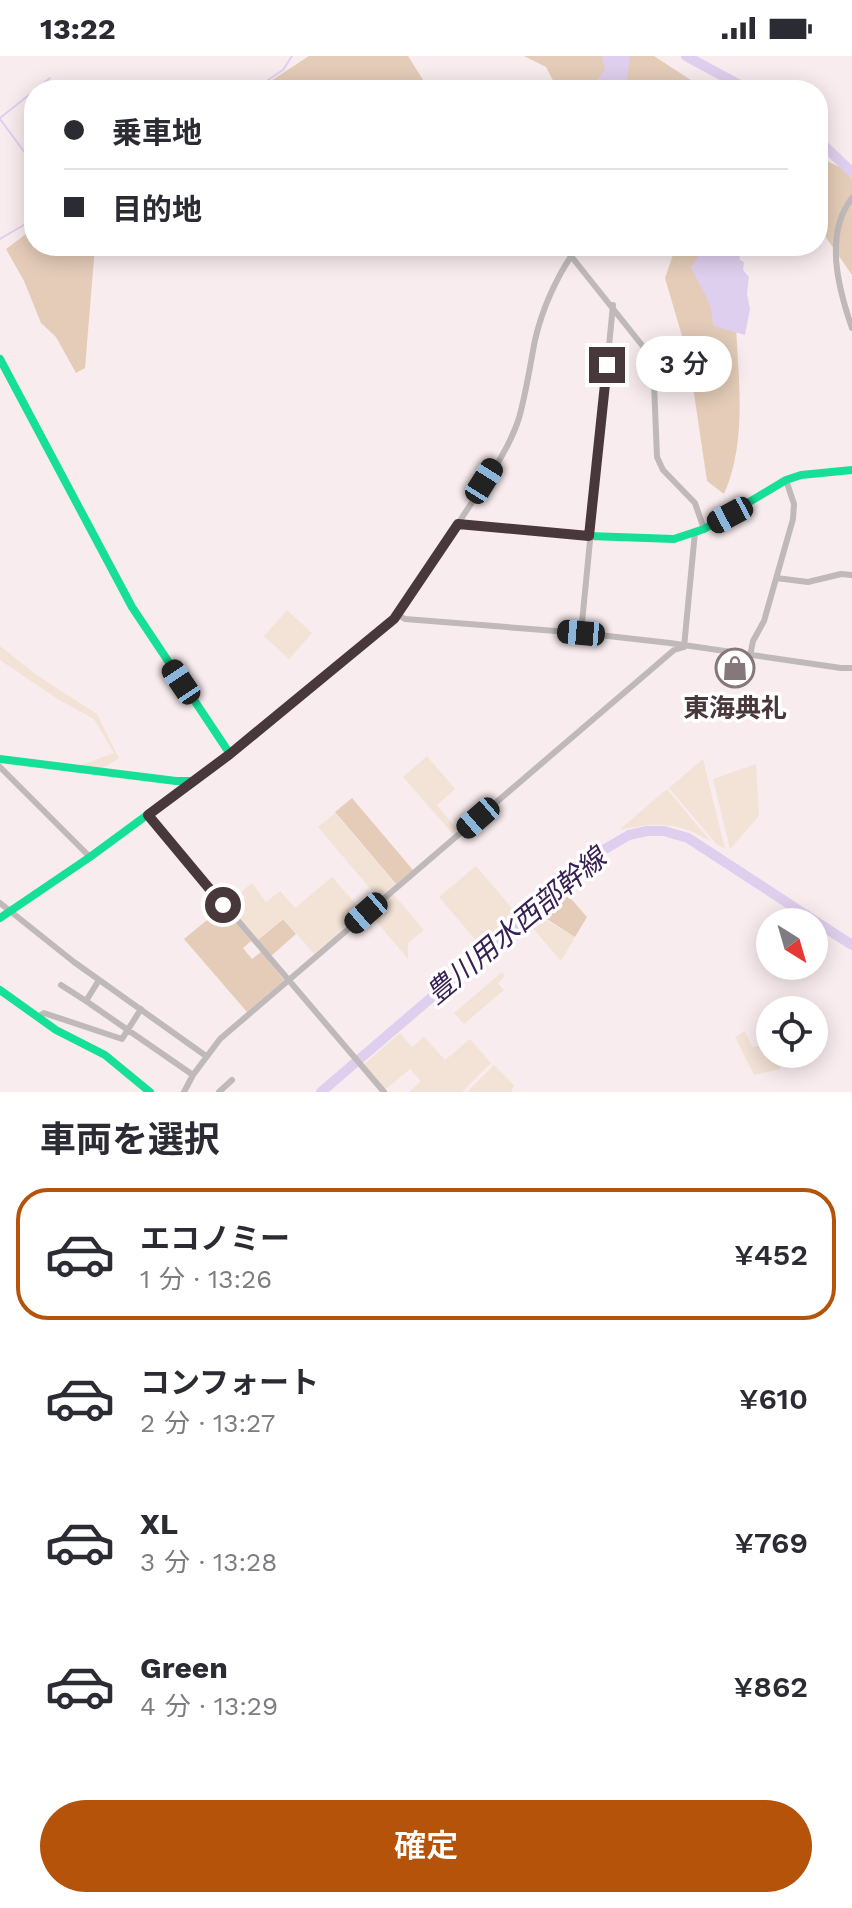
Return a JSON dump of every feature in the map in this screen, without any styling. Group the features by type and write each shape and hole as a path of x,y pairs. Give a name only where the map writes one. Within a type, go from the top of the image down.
{"street":[{"path":"852,198 840,218 836,236 843,295 852,328"},
{"path":"0,918 195,781 398,615 511,438 526,391 536,336 555,282 571,256 653,359 657,457 663,470 695,503 700,530 684,647"},
{"path":"581,633 613,305"},
{"path":"0,359 132,607 230,754"},
{"path":"458,524 589,536 674,539 700,530 786,480 801,475 852,470"},
{"path":"750,656 793,519 794,504 786,480"},
{"path":"776,578 808,582 841,574 852,575"},
{"path":"398,615 405,619 670,643 852,668"},
{"path":"184,1092 216,1042 674,650 684,647"},
{"path":"0,759 195,781"},
{"path":"0,767 90,857"},
{"path":"148,815 384,1092"},
{"path":"0,903 99,980 206,1056"},
{"path":"86,1001 99,980"},
{"path":"61,985 193,1075"},
{"path":"0,990 56,1030 105,1055 150,1092"},
{"path":"38,1017 44,1013 122,1039 141,1009"},
{"path":"219,1092 232,1080"}],"shaded area":[{"path":"309,56 408,56 423,80 272,80"},
{"path":"524,56 654,56 691,80 553,80 546,67"},
{"path":"602,56 630,56 626,80 598,80 605,69"},
{"path":"828,162 848,171 852,179 852,275 828,240"},
{"path":"24,236 24,256 94,256 85,368 76,373 56,337 41,323 24,281 6,249"},
{"path":"673,256 737,256 735,295 739,424 737,448 724,494 707,481 689,360 665,278"},
{"path":"739,256 744,262 743,270 749,277 747,294 750,309 745,335 713,326 709,302 691,267 698,257"},
{"path":"287,610 312,633 289,659 264,636"},
{"path":"0,646 38,676 97,714 119,758 103,768 81,765 114,753 94,719 59,700 0,660"},
{"path":"427,756 455,789 437,805 457,829 477,815 454,835 403,777"},
{"path":"703,759 725,849 717,845 669,788"},
{"path":"756,764 759,816 730,849 713,779"},
{"path":"667,789 712,843 689,831 667,825 619,830"},
{"path":"352,798 413,870 396,884 335,812"},
{"path":"335,813 396,885 379,899 318,827"},
{"path":"476,866 516,913 479,944 439,897"},
{"path":"332,877 363,912 314,954 283,918 257,941 226,905 252,883 266,902 280,891 295,908"},
{"path":"393,894 424,930 408,943 408,959 370,914"},
{"path":"567,894 587,917 575,937 542,916"},
{"path":"223,907 251,941 243,948 252,959 261,952 284,980 247,1012 184,939"},
{"path":"541,917 575,937 561,961 531,926"},
{"path":"283,919 296,934 270,957 257,941"},
{"path":"502,972 505,976 498,983 504,990 464,1024 454,1013"},
{"path":"745,1031 752,1047 756,1046 756,1068 780,1069 754,1075 735,1037"},
{"path":"400,1033 412,1047 424,1037 445,1060 470,1039 491,1063 462,1092 409,1092 421,1081 410,1069 385,1090 363,1065"},
{"path":"494,1065 514,1085 511,1092 467,1092"}],"waterway":[{"path":"268,80 283,70 292,56"},
{"path":"686,56 730,80"},
{"path":"0,118 24,99"},
{"path":"0,119 24,151"},
{"path":"828,149 852,172"},
{"path":"0,239 24,225"},
{"name":"豊川用水西部幹線","path":"321,1092 605,849 629,835 664,831 688,838 852,945"}],"traffic: fast":[{"path":"0,359 132,607 230,754"},
{"path":"0,918 90,857 230,754 394,619 458,524 589,536 674,539 704,529 786,480 801,475 852,470"},
{"path":"0,759 194,781"},
{"path":"0,990 56,1030 105,1055 150,1092"}],"place":[{"name":"東海典礼","path":"735,668"}],"route":[{"path":"223,905 148,815 230,754 394,619 458,524 589,536 607,365"}]}
